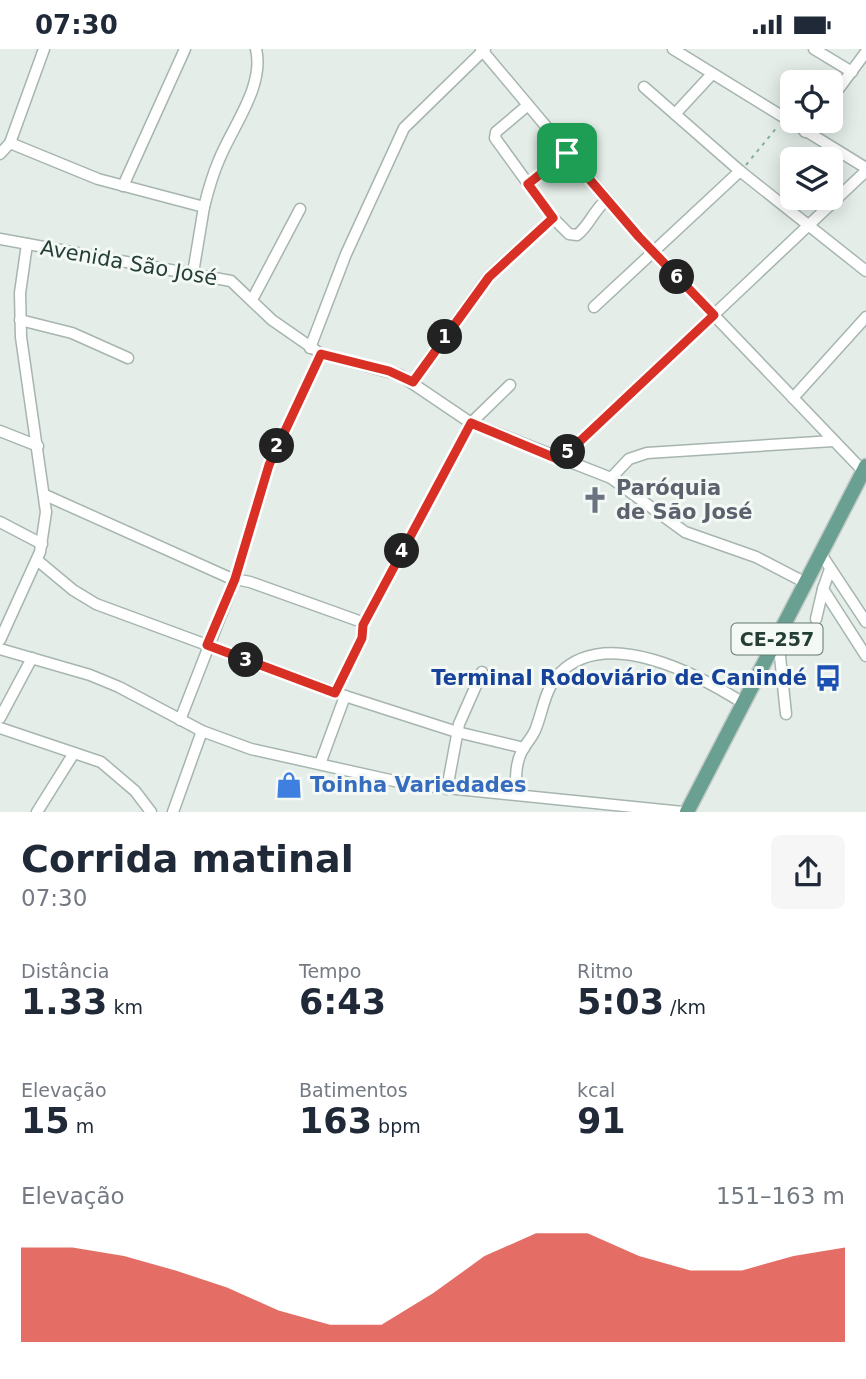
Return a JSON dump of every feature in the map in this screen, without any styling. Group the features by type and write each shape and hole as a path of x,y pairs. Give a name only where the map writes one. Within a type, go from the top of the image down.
{"main road":[{"name":"CE-257","path":"685,812 865,470"}],"street":[{"path":"0,155 10,143 44,49"},
{"path":"123,186 185,49"},
{"path":"193,273 204,207 218,161 257,77 256,49"},
{"path":"310,348 346,254 404,128 483,49 606,200 653,253 832,441 865,470"},
{"path":"673,49 692,54 712,74 780,117"},
{"path":"814,49 852,72"},
{"path":"843,84 866,52"},
{"path":"674,114 712,74"},
{"path":"644,87 740,171 866,271"},
{"path":"528,105 495,135 553,218 569,234 577,235 585,228 592,213 606,200"},
{"path":"560,460 866,170 807,133"},
{"path":"10,143 123,186 204,207"},
{"path":"528,184 567,153"},
{"path":"594,307 740,171"},
{"path":"252,299 300,209"},
{"path":"413,382 489,277 553,218"},
{"name":"Avenida São José","path":"0,240 231,281 272,320 321,354 389,371 413,382 471,423 611,478 685,532 756,557 806,583"},
{"path":"0,640 42,544 45,495 20,320 27,244"},
{"path":"793,398 866,317"},
{"path":"20,320 72,333 128,358"},
{"path":"180,720 207,645 235,579 269,465 321,354"},
{"path":"320,764 340,695 362,638 363,625 471,423 510,385"},
{"path":"0,431 38,446"},
{"path":"611,478 629,459 647,453 832,441"},
{"path":"45,495 235,579 351,617 363,625"},
{"path":"0,522 42,544"},
{"path":"821,554 866,622"},
{"path":"37,560 89,601 340,695 457,732 524,748"},
{"path":"816,619 831,569"},
{"path":"823,589 866,656"},
{"path":"778,637 786,714"},
{"path":"0,649 119,687 202,731 251,749 447,789 685,812"},
{"path":"516,794 517,771 524,748 535,731 553,683 570,665 582,660 618,655 640,656 702,679 743,703"},
{"path":"0,718 32,659"},
{"path":"447,789 457,732 482,672"},
{"path":"0,728 110,768 135,791 151,812"},
{"path":"173,812 202,731"},
{"path":"37,812 74,753"}],"path":[{"path":"740,171 780,125"}],"place":[{"name":"Paróquia de São José","path":"595,500"},
{"name":"Terminal Rodoviário de Canindé","path":"828,678"},
{"name":"Toinha Variedades","path":"289,785"}],"route":[{"path":"567,153 639,237 714,315 560,460 471,423 363,625 362,638 335,693 207,645 235,579 269,465 321,354 389,371 413,382 502,261 553,218 528,184 567,153"}]}
